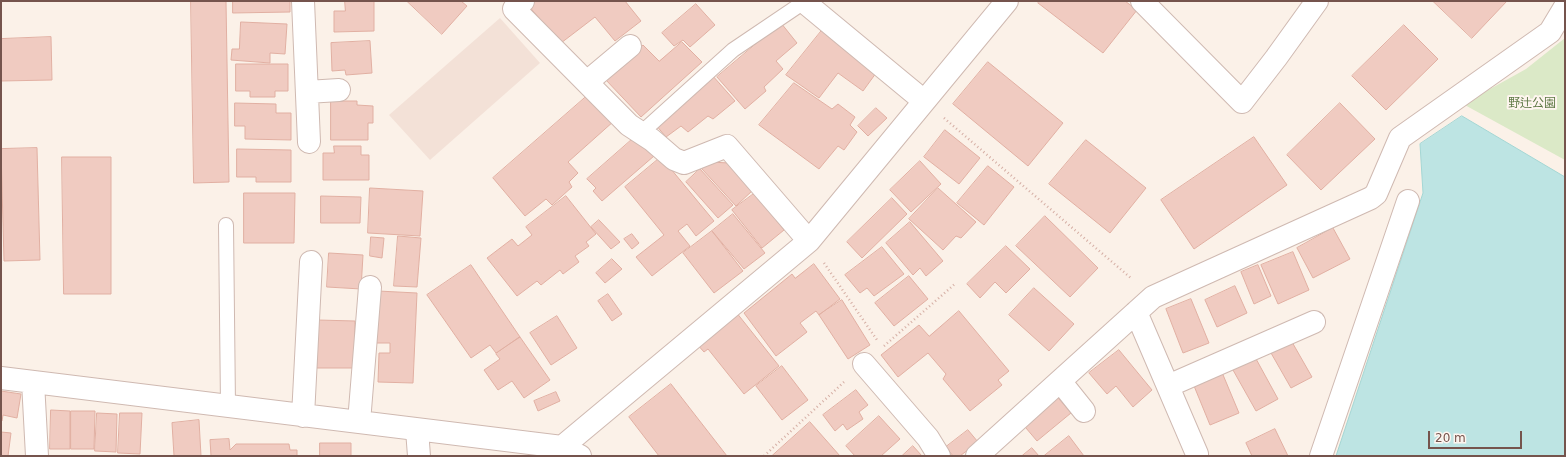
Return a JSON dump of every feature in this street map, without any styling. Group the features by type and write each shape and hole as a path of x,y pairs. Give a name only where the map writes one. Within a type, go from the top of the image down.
{"street":[{"path":"303,1 309,142"},
{"path":"523,1 514,9 630,126 652,140 674,159 684,163 727,146 809,241"},
{"path":"804,1 924,101"},
{"path":"1,378 359,422 571,452 809,241 1007,1"},
{"path":"1142,1 1242,102 1317,1"},
{"path":"977,456 1153,297 1371,198 1376,194 1400,138 1550,32 1565,7"},
{"path":"587,82 630,46"},
{"path":"307,92 339,90"},
{"path":"1321,456 1408,201"},
{"path":"303,416 311,262"},
{"path":"359,422 370,287"},
{"path":"1136,312 1197,454"},
{"path":"1168,386 1314,322"},
{"path":"864,364 928,438 939,456"},
{"path":"1060,381 1084,411"},
{"path":"33,382 37,456"},
{"path":"417,430 419,456"}],"lane":[{"path":"642,133 733,50 804,1"},
{"path":"226,225 228,406"}],"path":[{"path":"924,101 1153,297"},
{"path":"809,241 883,347 956,283"},
{"path":"764,456 864,364"}],"shaded area":[{"path":"500,18 540,63 430,160 389,115"}],"green space":[{"name":"野辻公園","path":"1565,38 1565,160 1463,104 1526,69"}],"water":[{"path":"1462,116 1565,177 1565,456 1336,456 1423,193 1420,144"}],"building":[{"path":"191,1 226,1 229,182 194,183"},
{"path":"233,1 290,1 290,12 233,13"},
{"path":"345,1 374,1 374,31 334,32 334,11 345,11"},
{"path":"407,1 461,1 467,6 442,34"},
{"path":"528,1 625,1 641,21 615,41 595,17 561,43 526,3"},
{"path":"1040,1 1125,1 1137,10 1103,53 1038,3"},
{"path":"1433,1 1507,1 1472,38"},
{"path":"696,4 715,25 690,47 683,40 674,46 662,33"},
{"path":"241,22 287,24 285,54 270,53 270,63 231,60 232,49 239,49"},
{"path":"781,23 797,43 776,61 783,69 764,87 766,91 745,109 717,77"},
{"path":"1404,25 1438,59 1386,110 1352,76"},
{"path":"823,29 879,69 863,91 838,73 819,98 786,75"},
{"path":"51,37 52,80 1,81 1,39"},
{"path":"370,41 372,73 346,75 345,70 332,71 331,43"},
{"path":"682,42 702,62 641,117 605,79 643,45 659,61"},
{"path":"988,62 1063,123 1028,166 953,104"},
{"path":"236,64 288,64 288,91 275,91 275,97 250,97 250,91 236,91"},
{"path":"712,75 735,101 713,119 708,116 688,132 681,126 666,137 655,124"},
{"path":"794,83 832,109 838,104 855,117 850,125 857,132 844,150 838,146 819,169 759,125"},
{"path":"587,96 614,121 568,162 578,173 569,182 572,187 552,205 546,199 525,216 493,178"},
{"path":"331,101 357,101 357,105 373,106 373,123 368,123 368,140 331,140"},
{"path":"235,103 276,104 276,113 291,113 291,140 245,139 245,126 235,126"},
{"path":"1340,103 1375,139 1321,190 1287,155"},
{"path":"876,108 887,118 868,136 858,126"},
{"path":"945,130 980,158 959,184 924,157"},
{"path":"636,136 654,156 602,201 593,191 596,188 587,179"},
{"path":"1254,137 1287,185 1194,249 1161,200"},
{"path":"1086,140 1146,188 1110,233 1049,184"},
{"path":"334,146 361,146 361,155 369,155 369,180 323,180 323,153 334,153"},
{"path":"37,148 40,260 4,261 1,149"},
{"path":"237,149 291,150 291,182 256,182 256,177 237,177"},
{"path":"62,157 111,157 111,294 64,294"},
{"path":"661,157 714,221 696,236 687,224 678,231 690,246 652,276 636,257 664,235 625,187"},
{"path":"920,161 941,184 911,212 890,190"},
{"path":"710,162 729,163 753,190 736,206 702,169"},
{"path":"988,166 1014,187 984,225 957,203"},
{"path":"700,169 733,205 718,218 686,182"},
{"path":"370,188 423,191 420,236 368,233"},
{"path":"938,188 976,222 961,238 956,236 943,250 909,219"},
{"path":"244,193 295,193 294,243 244,243"},
{"path":"755,193 784,230 762,248 732,210"},
{"path":"321,196 361,197 360,223 321,223"},
{"path":"566,196 596,234 586,242 589,246 575,256 579,262 563,274 560,270 541,285 537,281 517,296 487,258 512,239 518,246 532,235 526,227"},
{"path":"892,198 907,214 862,258 847,242"},
{"path":"733,214 765,253 744,269 712,231"},
{"path":"1045,216 1098,268 1070,297 1016,246"},
{"path":"599,220 620,242 611,249 591,227"},
{"path":"910,222 943,261 926,276 920,268 913,275 886,243"},
{"path":"1333,228 1350,259 1313,278 1297,248"},
{"path":"712,231 743,271 714,293 683,253"},
{"path":"632,234 639,243 632,249 624,239"},
{"path":"398,236 421,238 417,287 394,286"},
{"path":"371,237 384,238 382,258 370,256"},
{"path":"1006,246 1030,269 1006,293 995,282 980,298 967,284"},
{"path":"882,247 904,274 874,296 867,288 860,293 845,275"},
{"path":"1293,252 1309,290 1278,304 1261,265"},
{"path":"329,253 363,255 361,289 327,287"},
{"path":"612,259 622,269 605,283 596,273"},
{"path":"814,264 840,299 819,315 816,311 800,323 807,332 776,356 744,313 792,274 795,278"},
{"path":"471,265 520,337 496,353 490,345 471,358 427,295"},
{"path":"1258,265 1271,296 1254,304 1241,272"},
{"path":"909,276 928,299 894,326 875,303"},
{"path":"1235,286 1247,313 1217,327 1205,300"},
{"path":"1034,288 1074,324 1049,351 1009,315"},
{"path":"378,291 417,293 413,383 378,382 379,353 390,353 390,343 375,343"},
{"path":"608,294 622,314 612,321 598,301"},
{"path":"1191,299 1209,343 1183,353 1166,309"},
{"path":"842,300 870,345 848,359 819,315"},
{"path":"959,311 1009,371 998,380 1002,385 970,411 943,379 946,374 928,353 898,377 881,355 919,325 929,336"},
{"path":"736,312 779,366 744,394 708,349 704,352 696,343"},
{"path":"557,316 577,348 551,365 530,333"},
{"path":"318,320 355,321 354,368 317,368"},
{"path":"520,337 550,380 524,398 512,381 498,390 484,370 500,359 496,354"},
{"path":"1292,342 1312,377 1291,388 1271,353"},
{"path":"1119,350 1152,390 1133,407 1116,386 1107,394 1089,373"},
{"path":"1255,357 1278,399 1256,411 1233,370"},
{"path":"782,366 808,400 782,420 756,386"},
{"path":"1221,370 1239,413 1210,425 1192,381"},
{"path":"671,384 727,456 659,456 629,417"},
{"path":"856,390 868,405 859,412 863,419 847,430 843,424 835,431 823,415"},
{"path":"1,391 21,394 17,418 3,415 1,421"},
{"path":"556,392 560,401 538,411 534,401"},
{"path":"1054,393 1071,413 1037,441 1020,421"},
{"path":"51,410 70,411 70,449 50,449"},
{"path":"71,411 95,411 94,449 71,449"},
{"path":"97,413 117,414 116,452 95,451"},
{"path":"120,413 142,413 140,454 118,453"},
{"path":"879,416 900,439 881,456 855,456 846,446"},
{"path":"199,420 201,456 174,456 172,423"},
{"path":"810,422 840,456 772,456"},
{"path":"1275,429 1288,456 1252,456 1246,443"},
{"path":"968,430 978,442 960,456 953,456 946,447"},
{"path":"1,432 11,433 8,456 1,456"},
{"path":"1069,436 1084,456 1044,456"},
{"path":"229,439 230,450 236,444 289,444 290,450 297,450 297,456 211,456 210,440"},
{"path":"320,443 351,443 351,456 320,456"},
{"path":"913,446 922,456 902,456"},
{"path":"1032,448 1039,456 1022,456"}]}
